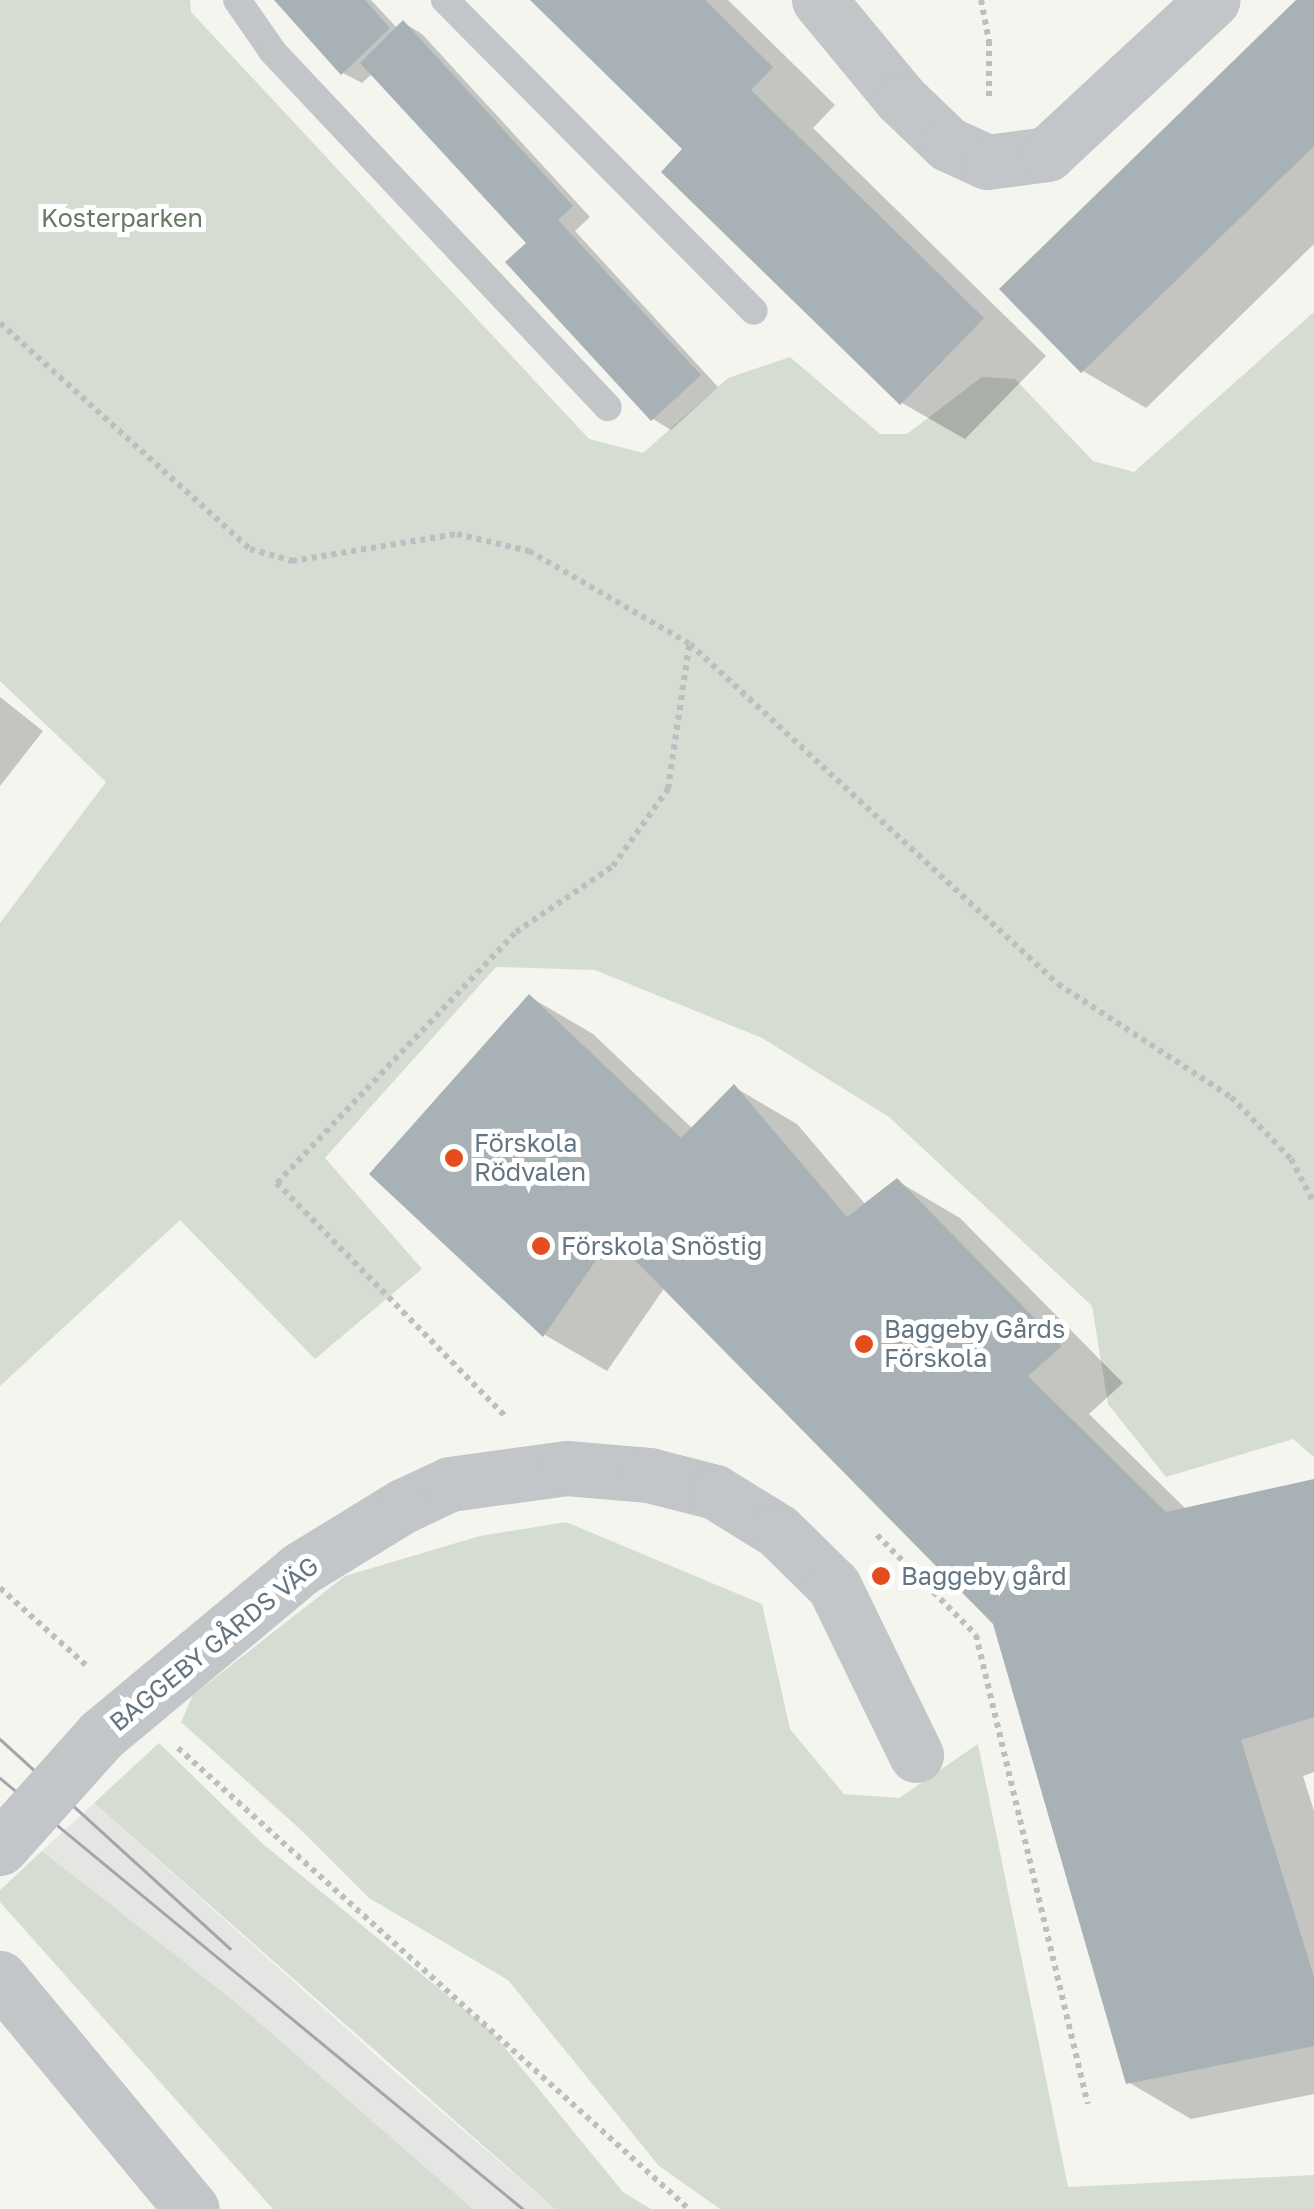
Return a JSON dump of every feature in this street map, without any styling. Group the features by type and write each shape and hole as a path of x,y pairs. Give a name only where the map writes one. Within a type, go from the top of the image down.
{"street":[{"path":"819,0 901,99 948,144 987,162 1047,154 1213,0"},
{"name":"BAGGEBY GÅRDS VÄG","path":"0,1848 117,1721 300,1569 404,1506 450,1484 568,1468 649,1476 714,1492 778,1531 834,1586 916,1755"},
{"path":"0,1978 192,2209"}],"lane":[{"path":"237,0 273,52 608,406"},
{"path":"444,0 754,312"}],"path":[{"path":"981,0 990,40 987,162"},
{"path":"0,323 250,549 292,561 457,534 530,550 690,644 1058,984 1231,1097 1291,1160 1314,1203"},
{"path":"568,1468 501,1413 277,1183 516,932 613,866 668,789 690,644"},
{"path":"778,1531 861,1525 891,1546 976,1635 1088,2104"},
{"path":"0,1588 117,1721 690,2209"}],"shaded area":[{"path":"94,1803 555,2209 473,2209 42,1851"}],"green space":[{"name":"Kosterparken","path":"0,0 190,0 191,12 589,439 643,453 728,378 790,357 880,434 907,434 982,377 1015,379 1093,461 1134,472 1314,312 1314,1457 1293,1439 1166,1477 1108,1404 1092,1306 889,1117 762,1038 595,970 496,967 325,1158 422,1269 315,1359 180,1220 0,1386 0,923 106,782 0,681"},
{"path":"566,1522 762,1604 790,1729 844,1794 899,1798 978,1744 1068,2187 1314,2175 1314,2209 720,2209 659,2166 508,1980 369,1898 301,1830 181,1722 193,1695 345,1576 480,1536"},
{"path":"159,1743 263,1844 492,2032 623,2192 651,2209 555,2209 94,1803"},
{"path":"42,1851 240,2006 473,2209 273,2209 0,1902 0,1890"}],"building":[{"path":"274,0 365,0 390,28 341,75"},
{"path":"530,0 705,0 773,67 751,90 984,318 900,405 661,172 682,149"},
{"path":"1296,0 1314,0 1314,146 1081,373 999,289"},
{"path":"403,20 573,206 558,220 701,375 651,421 505,262 526,243 360,63"},
{"path":"529,994 681,1138 734,1084 847,1217 897,1178 1062,1346 1028,1376 1166,1512 1314,1479 1314,1717 1241,1740 1314,1977 1314,2046 1126,2084 993,1624 612,1237 543,1337 369,1174"}],"tram line":[{"path":"0,1739 230,1948"},
{"path":"0,1778 523,2209"}],"place":[{"name":"Förskola Rödvalen","path":"454,1158"},
{"name":"Förskola Snöstig","path":"541,1246"},
{"name":"Baggeby Gårds Förskola","path":"864,1344"},
{"name":"Baggeby gård","path":"881,1576"}]}
